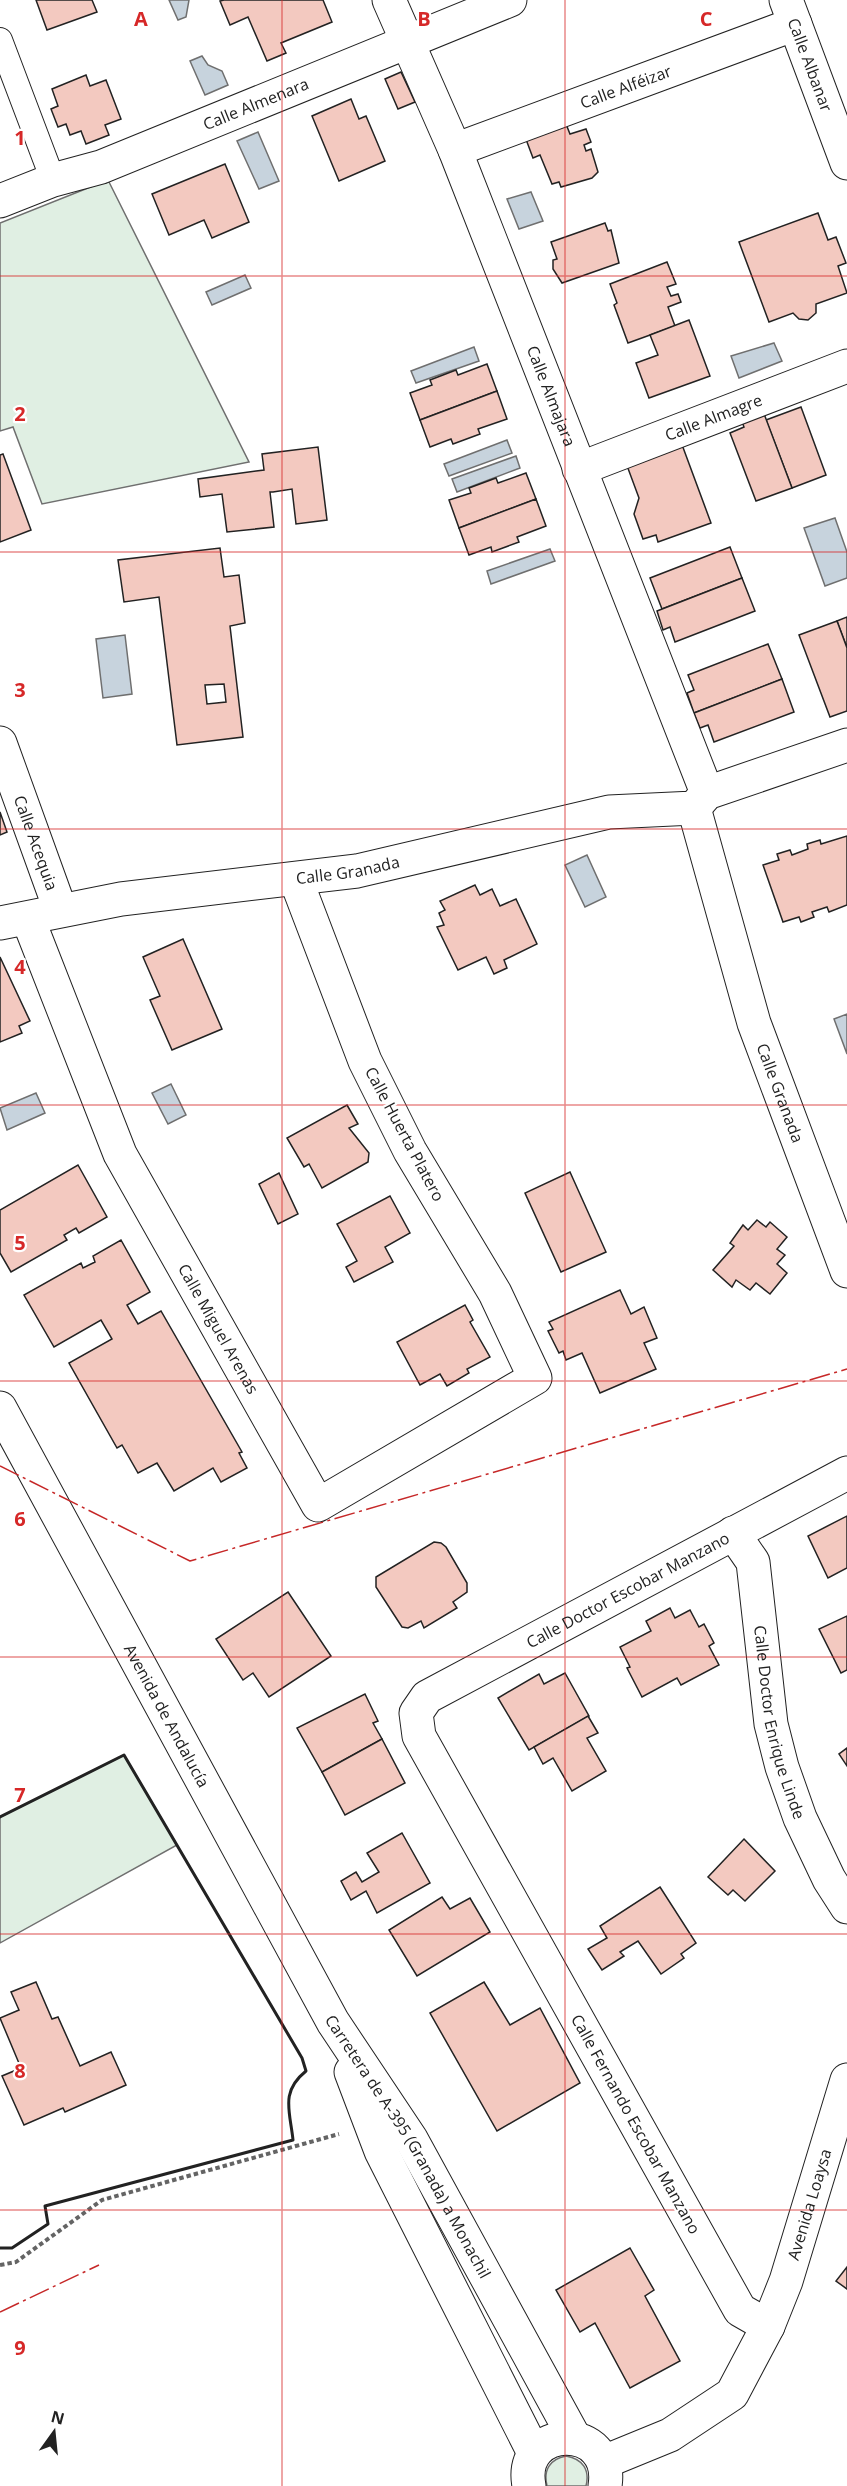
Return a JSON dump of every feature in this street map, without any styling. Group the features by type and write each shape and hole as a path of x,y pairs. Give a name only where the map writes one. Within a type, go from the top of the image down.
{"street":[{"name":"Calle Almajara","path":"389,0 455,150 579,469 701,800"},
{"name":"Calle Almenara","path":"0,201 53,180 101,167 510,0"},
{"name":"Calle Alféizar","path":"455,150 790,12"},
{"name":"Calle Albanar","path":"790,12 847,163"},
{"path":"0,40 53,180"},
{"name":"Calle Almagre","path":"579,469 847,366"},
{"name":"Calle Acequia","path":"0,743 60,909"},
{"name":"Calle Granada","path":"14,921 60,909 121,899 357,871 609,812 701,800 847,745"},
{"name":"Calle Granada","path":"701,800 754,1023 847,1271"},
{"name":"Calle Huerta Platero","path":"296,880 370,1071 410,1150 495,1293 535,1378"},
{"name":"Calle Miguel Arenas","path":"14,921 120,1154 318,1505 535,1378"},
{"name":"Avenida de Andalucía","path":"5,1427 333,2022"},
{"name":"Calle Doctor Escobar Manzano","path":"416,1713 427,1697 847,1473"},
{"name":"Calle Doctor Enrique Linde","path":"733,1533 753,1562 771,1724 782,1767 800,1818 829,1879 847,1907"},
{"name":"Calle Fernando Escobar Manzano","path":"416,1713 419,1736 740,2310 768,2326"},
{"name":"Carretera de A-395 (Granada) a Monachil","path":"333,2022 381,2151 534,2453"},
{"name":"Carretera de A-395 (Granada) a Monachil","path":"333,2022 411,2139 574,2437"},
{"name":"Avenida Loaysa","path":"768,2326 786,2281 847,2080"},
{"path":"529,2486 527,2473 534,2453 552,2439 574,2437 593,2446 605,2474 732,2394 768,2326"}],"path":[{"path":"0,2265 16,2262 102,2200 315,2142 370,2123"}],"green space":[{"path":"108,180 249,462 42,504 13,427 0,431 0,223"},
{"path":"124,1755 177,1845 0,1943 0,1817"},
{"path":"560,2457 572,2457 584,2466 587,2475 586,2486 547,2486 546,2475 549,2466"}],"shaded area":[{"path":"169,0 189,0 186,17 178,20"},
{"path":"202,56 208,65 222,71 228,85 205,95 190,61"},
{"path":"258,132 279,181 259,189 237,141"},
{"path":"531,192 543,221 519,229 507,199"},
{"path":"245,275 251,288 212,305 206,292"},
{"path":"774,343 782,361 739,378 731,356"},
{"path":"474,347 479,361 416,383 411,371"},
{"path":"507,440 512,453 449,476 444,464"},
{"path":"516,456 520,468 457,492 452,479"},
{"path":"835,518 847,552 847,578 825,586 804,528"},
{"path":"550,549 555,561 491,584 487,571"},
{"path":"125,635 132,694 103,698 96,639"},
{"path":"587,855 606,897 585,907 565,865"},
{"path":"847,1014 847,1054 834,1019"},
{"path":"171,1084 186,1115 168,1124 152,1093"},
{"path":"36,1093 45,1113 7,1130 0,1108"}],"building":[{"path":"36,0 92,0 97,12 47,30"},
{"path":"323,0 332,22 281,43 286,53 267,61 248,17 230,25 220,1"},
{"path":"401,72 415,102 398,109 385,79"},
{"path":"86,75 90,86 106,80 121,119 105,125 109,135 86,144 81,131 70,135 66,124 58,127 51,109 58,106 52,89"},
{"path":"351,99 359,119 366,116 385,161 339,181 312,116"},
{"path":"564,119 570,134 586,129 591,142 584,145 586,151 591,149 598,172 592,178 561,187 559,182 552,184 540,155 533,158 524,134"},
{"path":"225,164 249,222 212,238 204,220 169,235 152,194"},
{"path":"818,213 828,240 836,237 846,263 838,266 847,293 816,304 816,313 808,320 799,319 793,313 769,322 739,242"},
{"path":"605,223 608,231 611,230 619,263 562,283 553,269 553,260 557,259 551,242"},
{"path":"667,262 676,284 667,287 671,296 678,294 681,302 668,307 675,326 628,343 614,305 617,303 610,284"},
{"path":"689,320 710,376 649,398 636,363 658,355 650,335"},
{"path":"487,364 497,391 420,420 410,393 432,385 430,380 456,370 458,375"},
{"path":"497,391 507,419 478,429 480,434 453,444 451,439 430,447 420,420"},
{"path":"801,407 826,475 792,488 766,420"},
{"path":"763,411 792,488 756,501 730,433 744,427 741,419"},
{"path":"681,442 711,523 658,542 656,535 643,539 634,514 639,498 626,463"},
{"path":"318,447 327,520 296,524 292,489 270,492 274,527 227,532 222,494 200,497 198,479 264,470 262,454"},
{"path":"3,454 31,530 0,542 0,455"},
{"path":"526,473 536,499 459,528 449,500 471,493 469,488 496,478 498,483"},
{"path":"536,499 546,526 517,537 519,542 492,552 491,547 469,555 459,528"},
{"path":"730,547 742,578 662,609 650,578"},
{"path":"220,548 224,577 239,575 245,623 230,626 243,737 177,745 159,597 124,602 118,560","holes":["224,684 226,702 207,704 205,685"]},
{"path":"742,578 755,611 675,642 670,627 663,630 657,611"},
{"path":"847,617 847,648 837,621"},
{"path":"837,621 847,648 847,711 830,717 799,635"},
{"path":"768,644 782,679 694,713 687,693 694,690 688,675"},
{"path":"782,679 794,712 714,742 708,725 700,728 694,713"},
{"path":"0,812 7,832 0,835"},
{"path":"847,836 847,905 829,912 827,907 812,912 814,917 801,922 799,917 783,922 763,865 779,860 777,854 790,850 792,855 808,849 807,844 820,840 821,844"},
{"path":"475,885 480,895 492,889 500,906 516,899 537,944 504,960 507,968 494,974 486,957 458,970 437,927 444,925 439,913 445,910 440,901"},
{"path":"183,939 222,1029 172,1050 150,1000 160,996 143,957"},
{"path":"0,957 30,1021 19,1026 22,1033 0,1042"},
{"path":"347,1105 358,1124 349,1128 369,1153 368,1162 322,1188 309,1164 304,1167 287,1138"},
{"path":"78,1165 107,1217 79,1233 76,1228 64,1235 67,1240 11,1272 0,1253 0,1210"},
{"path":"570,1172 606,1252 561,1272 525,1193"},
{"path":"279,1173 298,1214 278,1224 259,1184"},
{"path":"390,1196 410,1233 385,1247 393,1262 354,1282 346,1267 357,1261 337,1224"},
{"path":"757,1220 766,1227 770,1222 787,1237 777,1249 785,1255 777,1264 787,1273 770,1294 756,1283 750,1290 736,1280 732,1287 713,1270 734,1246 730,1243 743,1225 748,1230"},
{"path":"121,1240 150,1292 127,1305 138,1324 161,1311 242,1452 239,1453 247,1468 221,1482 213,1468 174,1491 157,1463 138,1473 122,1445 117,1448 69,1363 112,1339 101,1320 54,1347 24,1295 81,1263 83,1268 95,1262 93,1256"},
{"path":"620,1290 631,1314 644,1307 657,1338 644,1343 656,1369 600,1393 582,1353 566,1360 563,1351 559,1353 548,1331 553,1329 549,1322"},
{"path":"465,1305 473,1320 470,1322 490,1357 467,1369 469,1373 447,1386 440,1374 420,1385 397,1342"},
{"path":"847,1516 847,1568 828,1578 808,1536"},
{"path":"434,1542 446,1547 467,1583 467,1592 453,1602 457,1608 424,1628 421,1621 408,1628 402,1627 376,1587 376,1577"},
{"path":"288,1592 331,1656 269,1697 253,1673 243,1680 216,1639"},
{"path":"670,1608 675,1618 690,1610 699,1627 704,1624 714,1643 709,1646 719,1665 681,1685 677,1678 642,1697 627,1668 630,1667 620,1647 651,1631 646,1621"},
{"path":"847,1616 847,1670 841,1673 819,1629"},
{"path":"565,1673 589,1716 529,1750 498,1698 539,1674 544,1684"},
{"path":"365,1694 378,1721 373,1723 382,1739 322,1772 297,1728"},
{"path":"588,1716 598,1733 587,1738 606,1771 572,1791 553,1758 543,1764 534,1747"},
{"path":"382,1739 405,1783 345,1815 322,1772"},
{"path":"847,1748 847,1766 839,1754"},
{"path":"402,1833 430,1883 377,1913 366,1891 351,1900 341,1881 356,1872 362,1882 379,1872 367,1853"},
{"path":"744,1839 775,1871 745,1901 733,1890 728,1895 708,1877"},
{"path":"660,1887 696,1943 681,1954 684,1958 661,1974 638,1941 620,1952 624,1956 602,1970 588,1949 607,1938 600,1926"},
{"path":"442,1897 450,1909 470,1898 490,1932 417,1976 389,1930"},
{"path":"36,1982 52,2019 58,2017 80,2066 111,2052 126,2085 65,2112 63,2108 24,2125 2,2076 21,2068 0,2018 19,2010 11,1992"},
{"path":"484,1982 510,2025 540,2008 580,2083 497,2131 430,2013"},
{"path":"630,2248 654,2290 645,2296 680,2361 630,2388 595,2323 580,2332 556,2290"},
{"path":"847,2267 847,2289 836,2281"}],"wall":[{"path":"0,1817 124,1755 302,2058 306,2071 298,2079 290,2094 289,2111 293,2140 45,2206 48,2224 12,2248 0,2248"}],"power":[{"path":"0,1466 190,1561 847,1369"},
{"path":"0,2312 99,2265"}]}
